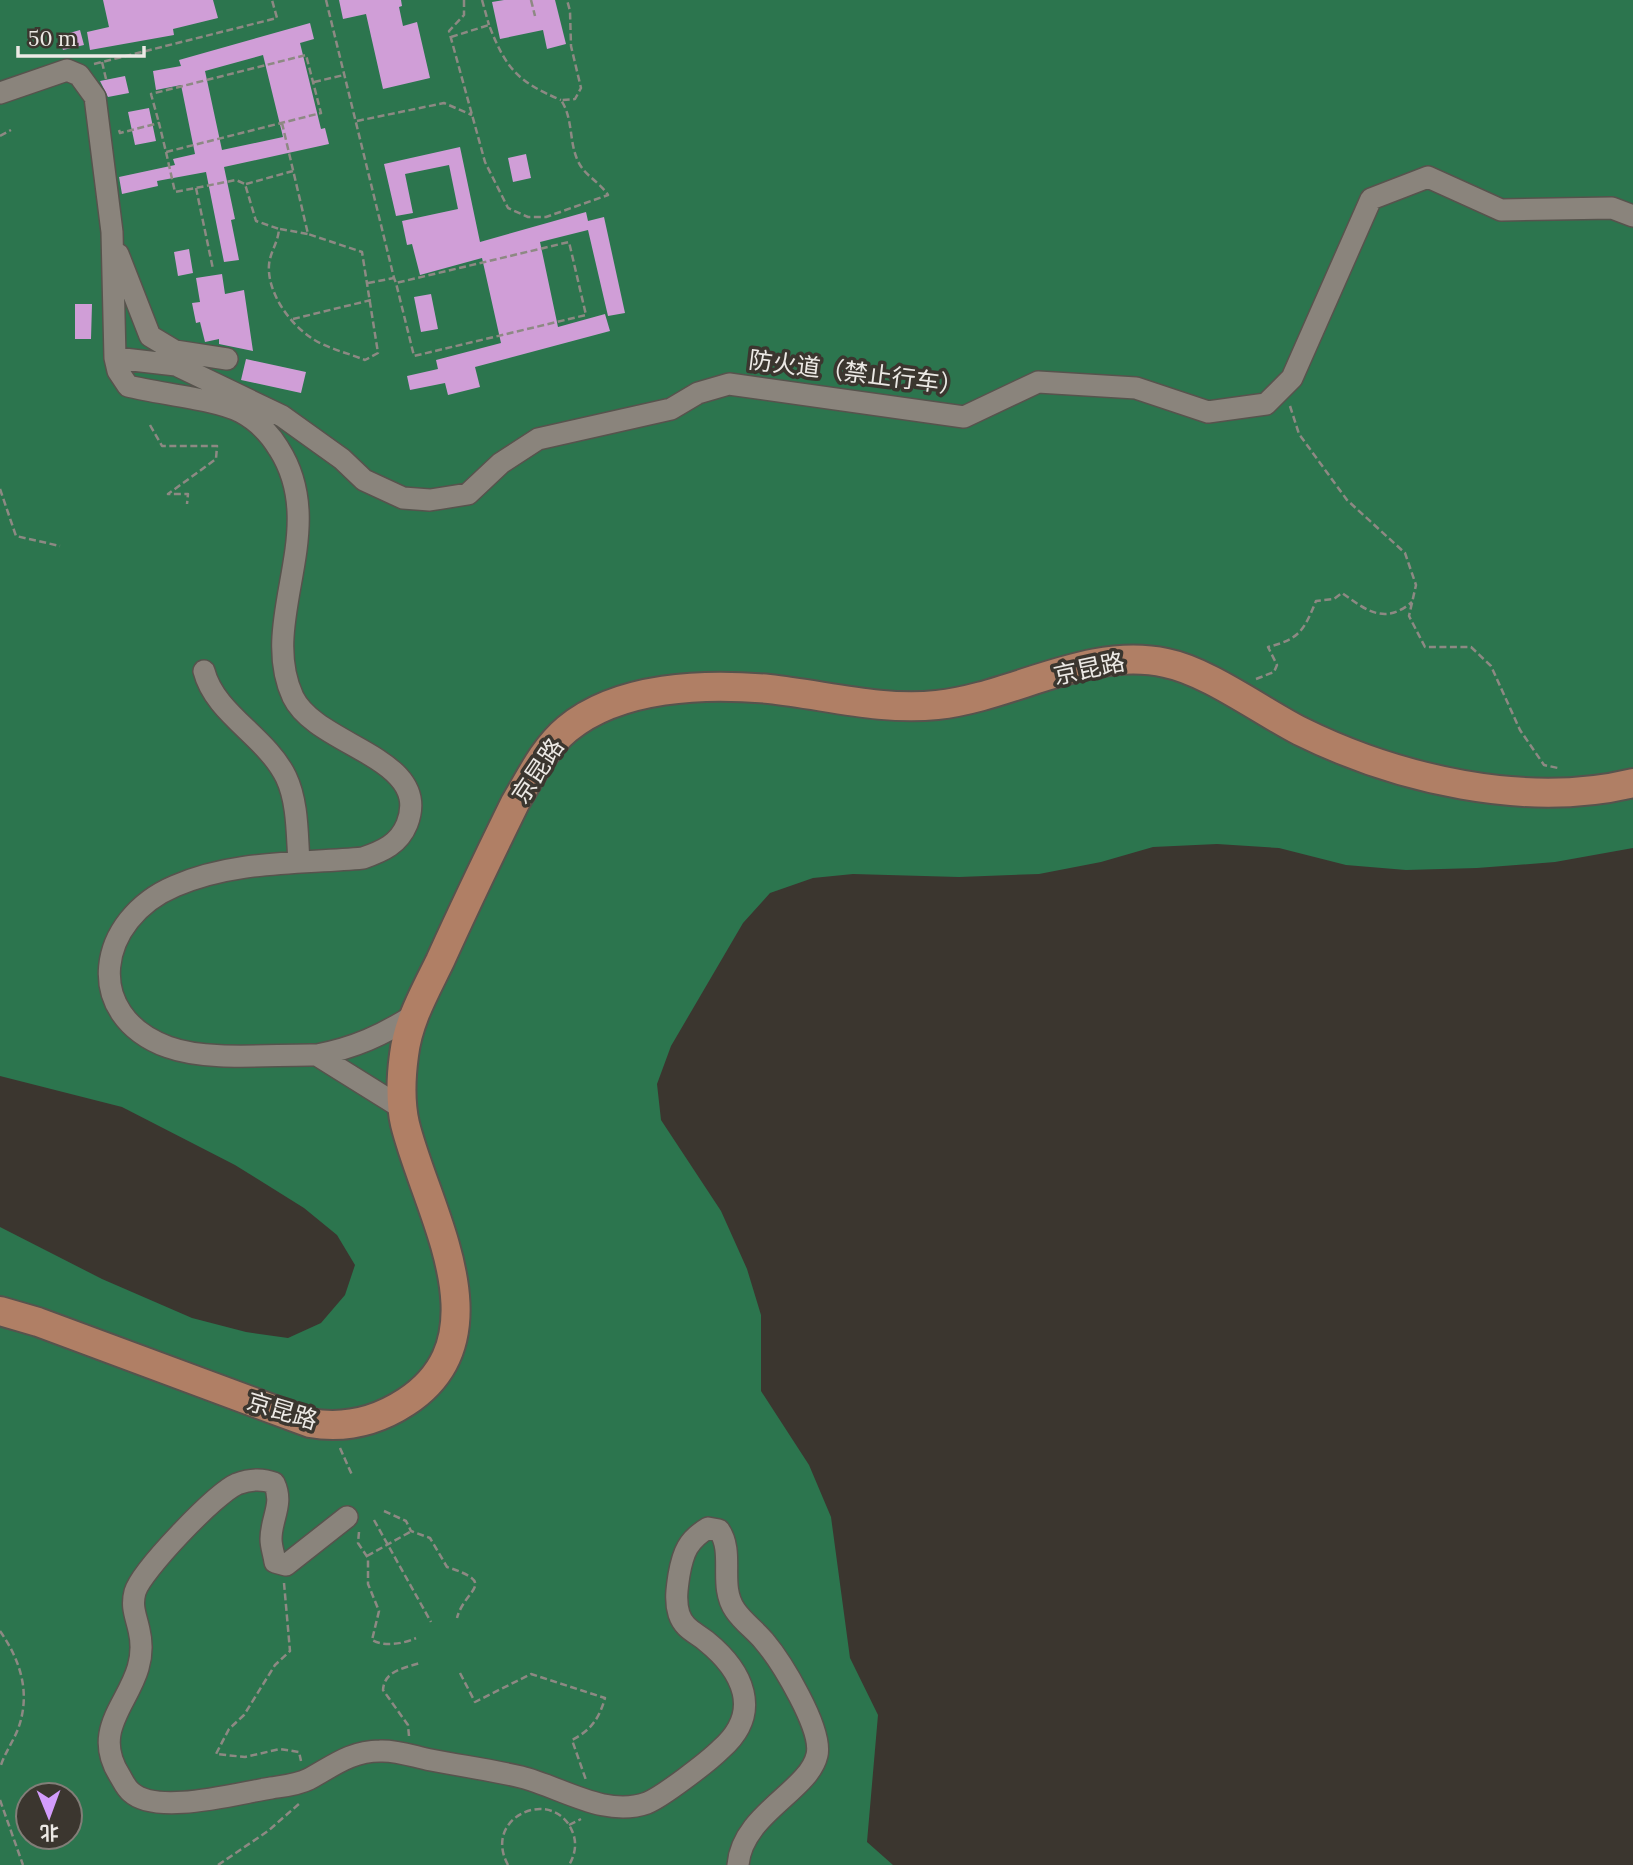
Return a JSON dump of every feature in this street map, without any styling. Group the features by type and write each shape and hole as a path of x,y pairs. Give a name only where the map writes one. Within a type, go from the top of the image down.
{"main road":[{"name":"京昆路","path":"0,1311 38,1321 281,1415 330,1426 362,1422 389,1413 412,1398 438,1369 454,1334 457,1304 453,1275 402,1108 404,1054 414,1015 515,803 534,771 566,729 589,714 614,704 671,691 731,687 891,705 932,706 962,702 1121,658 1170,663 1301,732 1353,753 1469,786 1551,793 1581,792 1633,783"}],"street":[{"path":"0,93 67,70 79,75 102,93 112,237 115,358 128,386 240,412 260,426 275,442 289,464 296,484 299,516 284,655 294,698 323,730 395,770 404,780 408,792 409,818 395,844 363,858 221,870 172,887 129,918 110,951 108,972 114,999 125,1019 141,1034 170,1048 204,1054 317,1055 345,1049 382,1035 414,1015"},
{"name":"防火道（禁止行车）","path":"115,358 176,365 282,416 342,459 364,480 403,498 430,500 468,494 501,463 538,439 671,409 698,393 729,384 964,416 1038,382 1136,388 1208,412 1266,404 1292,378 1371,199 1428,177 1501,210 1612,208 1633,216"},
{"path":"112,237 150,336 175,351 227,359"},
{"path":"204,671 209,689 276,761 286,778 294,808 299,862"},
{"path":"317,1055 402,1108"},
{"path":"354,1519 286,1566 275,1562 272,1550 271,1537 279,1494 274,1483 261,1478 237,1484 220,1495 144,1573 135,1590 132,1609 142,1654 138,1675 112,1724 107,1742 110,1760 130,1791 159,1804 302,1781 355,1753 382,1750 520,1777 594,1803 620,1806 647,1802 720,1751 734,1736 744,1716 745,1695 735,1669 704,1639 689,1630 680,1615 676,1595 683,1555 692,1538 708,1528 719,1530 726,1539 727,1597 737,1614 766,1642 817,1734 817,1755 806,1773 752,1829 739,1856 738,1865"}],"path":[{"path":"67,70 277,18 272,0"},
{"path":"326,0 414,356 586,315 569,242 396,283"},
{"path":"464,0 464,15 449,31 485,162 508,208 528,218 546,217 608,195 600,182 587,177 576,157 567,108 562,100"},
{"path":"482,0 502,57 532,88 562,100 575,99 580,88 571,46 570,10 567,0"},
{"path":"531,0 535,16"},
{"path":"451,37 489,25"},
{"path":"166,152 321,113 306,55 151,94 175,192 236,180 245,184 293,171"},
{"path":"102,62 102,93"},
{"path":"313,82 344,75"},
{"path":"356,121 444,103 472,115"},
{"path":"117,122 120,133 159,123"},
{"path":"282,123 308,234"},
{"path":"0,136 11,130"},
{"path":"245,184 256,221 279,229 308,234 362,252 378,353 365,360 310,337 274,298 269,261 278,242 279,229"},
{"path":"195,188 212,269"},
{"path":"368,283 394,278"},
{"path":"293,319 371,300"},
{"path":"1283,387 1299,434 1339,489 1405,553 1416,585 1409,616 1425,647 1471,647 1491,666 1520,730 1544,765 1570,770"},
{"path":"150,425 162,446 217,446 216,458 168,494 188,494 187,504"},
{"path":"0,489 16,536 60,546"},
{"path":"1243,700 1250,681 1275,672 1277,665 1268,647 1290,641 1304,629 1316,601 1334,599 1342,593 1370,613 1401,612 1412,602"},
{"path":"330,1426 352,1475"},
{"path":"384,1511 406,1521 411,1531 430,1538 442,1564 472,1576 476,1582 475,1591 459,1610 457,1618"},
{"path":"354,1519 358,1544 368,1556 368,1584 379,1611 372,1640 376,1643 405,1643 416,1638"},
{"path":"373,1520 431,1622"},
{"path":"368,1556 411,1531"},
{"path":"218,1865 296,1808 307,1795 302,1781 299,1752 280,1749 245,1757 216,1754 229,1729 244,1714 275,1665 290,1651 290,1628 285,1605 286,1566"},
{"path":"0,1632 13,1650 26,1696 18,1730 0,1768"},
{"path":"411,1756 408,1725 383,1690 383,1681 389,1674 420,1663"},
{"path":"460,1673 475,1702 531,1674 605,1698 600,1714 588,1732 572,1740 594,1803"},
{"path":"0,1800 23,1865"},
{"path":"508,1865 502,1846 509,1823 528,1810 539,1809 551,1811 569,1825 575,1849 569,1865"}],"green space":[{"path":"0,0 1633,0 1633,848 1555,862 1406,870 1346,865 1279,848 1217,844 1153,847 1101,862 1039,874 959,877 853,874 813,878 770,893 743,923 671,1046 657,1084 661,1120 721,1211 747,1269 761,1315 761,1391 809,1465 831,1517 850,1658 878,1715 867,1842 893,1865 0,1865 0,1227 102,1279 192,1318 246,1332 288,1338 321,1323 345,1295 355,1265 337,1235 304,1208 235,1165 122,1107 0,1076"}],"building":[{"path":"103,0 213,0 218,18 173,29 174,35 90,50 87,32 109,27"},
{"path":"339,0 401,0 402,6 399,7 403,26 417,22 430,78 383,89 366,14 343,19"},
{"path":"555,0 566,44 547,49 543,30 500,39 492,2"},
{"path":"310,23 314,39 300,43 321,129 325,128 329,144 224,167 235,219 231,220 239,260 224,262 206,172 157,181 158,186 122,194 119,177 175,165 173,159 195,154 181,85 156,90 153,71 181,66 179,60","holes":["263,55 283,137 222,150 205,71"]},
{"path":"80,30 84,45 63,50 59,36"},
{"path":"125,76 129,93 108,97 100,81"},
{"path":"149,108 156,141 135,145 128,112"},
{"path":"460,147 480,242 586,212 588,221 604,217 625,313 608,316 588,230 540,242 558,327 605,314 610,331 475,367 480,387 448,395 445,383 410,390 407,376 438,369 436,360 501,343 482,258 420,275 412,244 407,245 402,221 458,209 449,165 405,174 413,213 396,216 384,164"},
{"path":"526,154 531,178 513,182 508,158"},
{"path":"189,249 193,273 178,276 174,252"},
{"path":"222,274 225,294 244,290 253,351 219,344 219,339 205,342 200,322 196,323 192,303 200,302 196,278"},
{"path":"431,294 438,329 421,332 414,297"},
{"path":"75,304 92,304 91,339 75,339"},
{"path":"246,359 306,372 301,393 241,380"}]}
